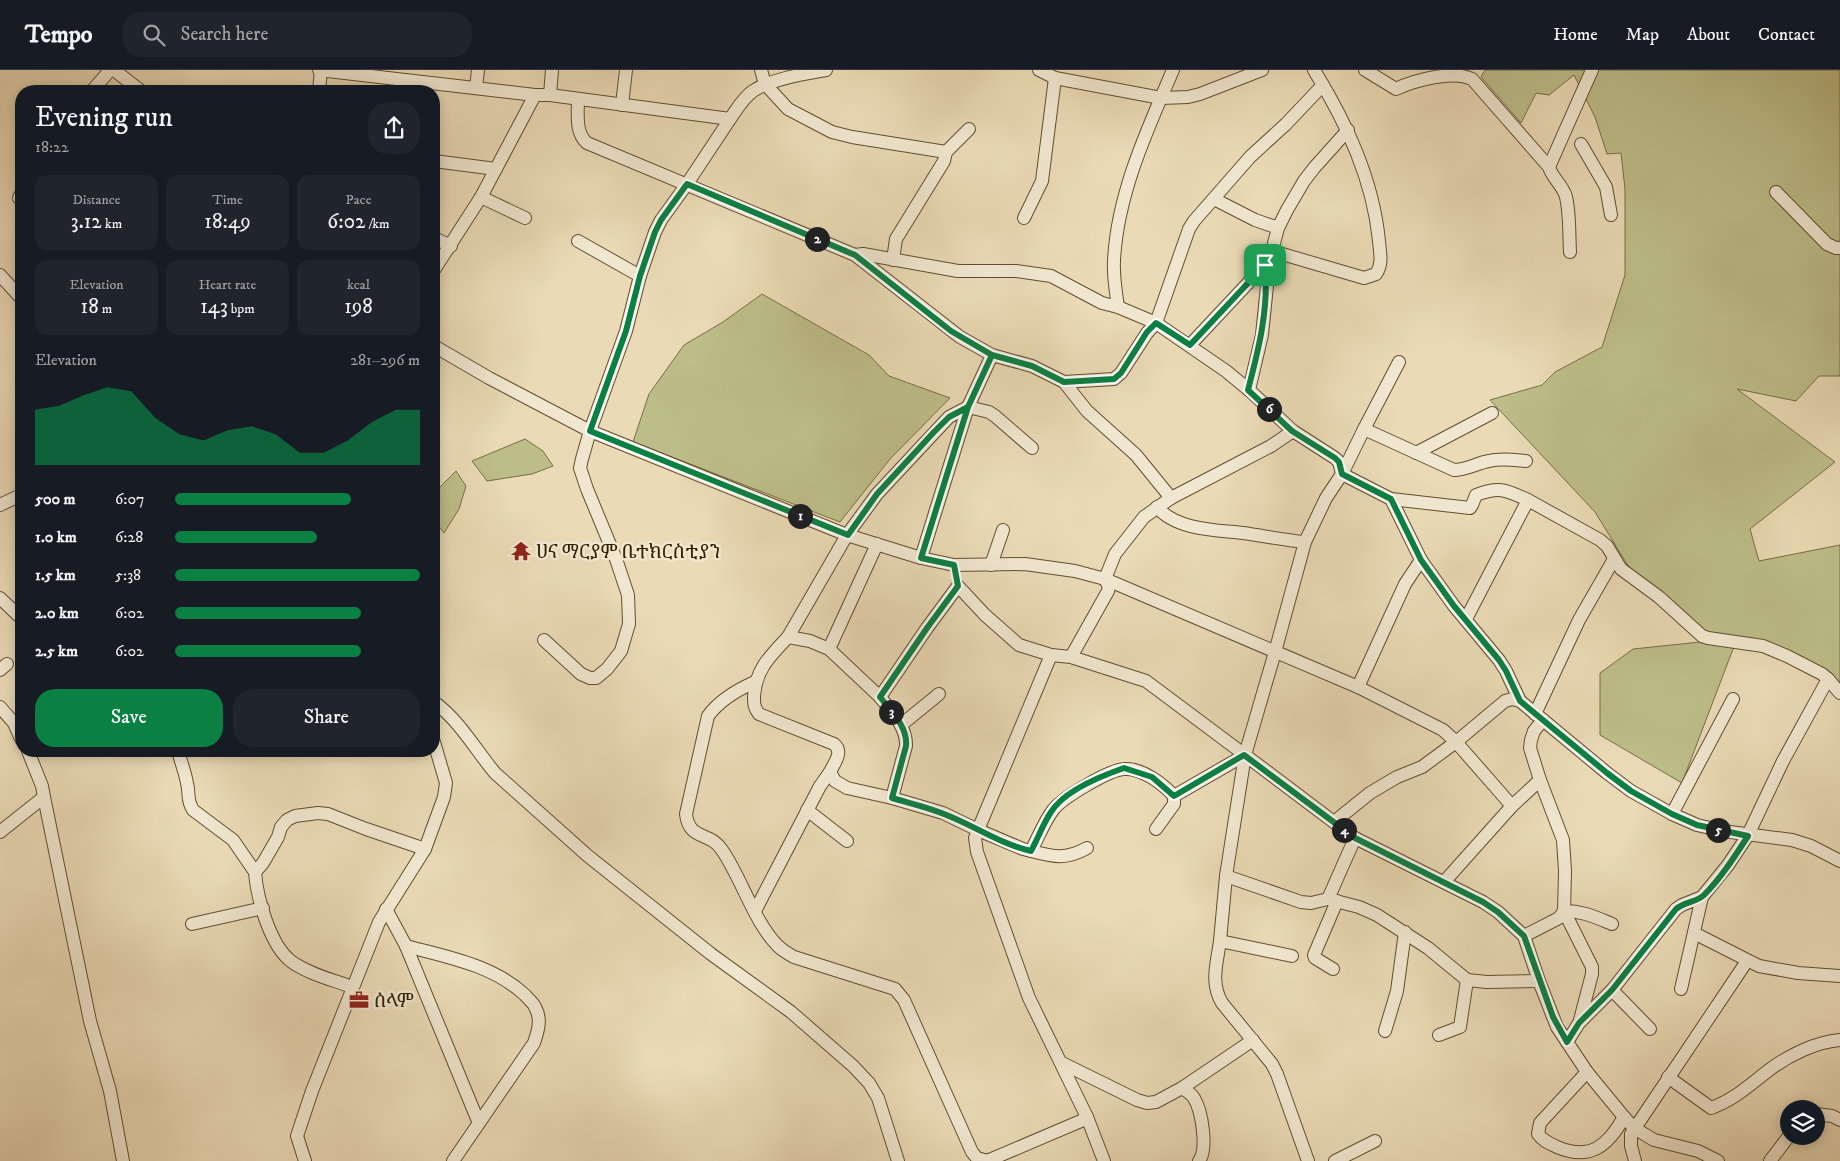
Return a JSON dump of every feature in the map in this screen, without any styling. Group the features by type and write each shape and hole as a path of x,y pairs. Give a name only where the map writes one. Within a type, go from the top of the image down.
{"street":[{"path":"97,85 110,70"},
{"path":"114,70 133,85"},
{"path":"319,85 320,70 390,74 476,88 550,95 730,119"},
{"path":"476,88 478,70"},
{"path":"550,95 552,70"},
{"path":"622,105 626,70"},
{"path":"762,70 765,84 788,109 832,132 946,152"},
{"path":"544,640 581,674 590,678 596,678 607,669 621,651 629,624 628,595 616,559 580,468 590,431 626,331 640,276 661,220 744,99 765,84 826,70"},
{"path":"1039,70 1056,78 1161,98 1188,97 1200,94 1262,70"},
{"path":"1118,307 1114,261 1123,205 1130,179 1173,70"},
{"path":"1272,251 1364,278 1373,276 1381,264 1377,223 1371,196 1348,130 1314,70"},
{"path":"1365,70 1396,90 1410,82 1447,72 1466,75 1497,106 1549,167 1566,196 1570,252"},
{"path":"1549,167 1592,70"},
{"path":"1024,218 1042,181 1056,78"},
{"path":"1064,382 1114,379 1121,373 1147,332 1156,323 1189,229 1250,157 1286,124 1323,85"},
{"path":"440,262 481,197 535,95"},
{"path":"578,99 579,131 587,142 855,255 951,331 992,355 1032,366 1064,382 1087,411 1136,455 1171,498"},
{"path":"893,260 896,239 944,160 946,152 969,128"},
{"path":"1190,345 1265,265 1272,251 1278,228 1304,181 1348,130"},
{"path":"1581,144 1606,187 1611,215"},
{"path":"440,162 496,169"},
{"path":"1776,192 1827,244 1840,248"},
{"path":"481,197 525,218"},
{"path":"1214,199 1254,220 1278,228"},
{"path":"440,241 451,246"},
{"path":"578,241 640,276"},
{"path":"855,255 864,254 958,271 1016,271 1051,276 1102,303 1118,307 1156,323 1190,345 1248,390 1292,431 1335,458 1339,462 1342,474 1391,499 1470,508 1476,495 1504,489 1528,500 1600,540 1621,569 1659,597 1702,636 1762,646 1787,656 1828,679 1840,693"},
{"path":"1248,390 1262,335 1267,286 1265,265"},
{"path":"0,275 15,291"},
{"path":"440,350 488,378 590,431 848,535 921,558 954,565 1025,564 1105,579 1358,687 1443,730 1456,742 1512,806"},
{"path":"921,558 968,407 992,355"},
{"path":"1308,1161 1272,1064 1217,994 1215,984 1226,876 1244,755 1305,542 1326,498 1342,474 1399,362"},
{"path":"755,911 839,752 838,747 834,744 759,714 754,704 755,682 760,672 788,637 848,535 877,494 949,417 968,407 989,412 1032,448"},
{"path":"1416,453 1492,413"},
{"path":"1364,429 1454,470 1460,470 1490,460 1526,461"},
{"path":"1071,657 1108,591 1109,587 1105,579 1115,554 1144,517 1171,498 1271,446 1292,431"},
{"path":"0,505 15,499"},
{"path":"1391,499 1421,560 1506,671 1520,701 1607,773 1631,791 1672,814 1697,825 1748,836 1769,836 1792,840 1811,846 1840,861"},
{"path":"1466,620 1528,500"},
{"path":"1157,507 1168,518 1188,525 1210,530 1305,542"},
{"path":"991,565 1003,530"},
{"path":"829,649 877,544"},
{"path":"1579,1023 1592,974 1592,967 1564,911 1565,871 1562,840 1540,780 1530,748 1530,740 1579,620 1614,559"},
{"path":"1358,687 1405,584 1421,560"},
{"path":"954,565 958,586 985,615 1019,645 1051,655 1071,657 1146,680 1355,838 1444,882 1498,912 1524,936 1557,1027 1587,1072 1624,1117 1634,1128 1654,1140 1690,1148 1712,1159"},
{"path":"880,697 958,586"},
{"path":"0,598 15,612"},
{"path":"788,637 810,641 829,649 880,697 902,726 907,738 906,746 892,798"},
{"path":"1051,655 974,838 976,852 1029,998 1038,1020 1062,1063 1087,1117 1104,1161"},
{"path":"1681,989 1702,897 1748,836 1783,761 1828,679"},
{"path":"755,682 714,708 708,716 686,814 688,825 692,831 720,846 734,867 769,936 780,948 794,957 895,989 904,1000 972,1152 978,1158 987,1161 1087,1117"},
{"path":"902,726 939,694"},
{"path":"1334,822 1370,793 1397,777 1422,767 1456,742 1505,701 1512,699 1520,701"},
{"path":"1672,814 1733,699"},
{"path":"0,707 15,725"},
{"path":"440,707 456,720 482,758 496,773 582,850 711,954 790,1012 853,1066 869,1083 878,1098 898,1161"},
{"path":"1174,796 1244,755"},
{"path":"30,757 42,786 90,1022 110,1092 123,1161"},
{"path":"180,757 188,787 189,803 193,810 233,840 256,872"},
{"path":"305,1161 296,1136 352,988 379,922 425,849 444,797 446,783 438,757"},
{"path":"1031,851 1051,812 1065,797 1090,783 1124,768 1152,777 1174,796 1174,804 1156,828"},
{"path":"830,772 835,781 847,788 892,798 943,813 1023,849 1064,857 1077,854 1087,848"},
{"path":"1444,882 1512,806 1540,780"},
{"path":"0,832 44,796"},
{"path":"808,810 847,841"},
{"path":"352,988 309,971 292,962 280,950 273,937 263,908 256,882 256,872 278,837 281,826 295,816 328,814 425,849"},
{"path":"1333,969 1314,955 1355,838"},
{"path":"1226,876 1301,902 1311,903 1333,900 1377,914 1428,948 1467,980 1487,982 1539,981"},
{"path":"1567,1042 1579,1023 1612,990 1676,909 1702,897"},
{"path":"192,924 263,908"},
{"path":"386,909 406,946 478,1121"},
{"path":"1564,911 1590,914 1612,924"},
{"path":"1524,936 1559,918 1564,911"},
{"path":"1385,1031 1397,991 1405,932"},
{"path":"1694,933 1759,966 1840,976"},
{"path":"1220,940 1292,956"},
{"path":"406,946 468,962 490,972 518,990 535,1005 539,1016 539,1029 534,1043 478,1121 453,1161"},
{"path":"1635,1161 1630,1139 1634,1128 1747,960"},
{"path":"1439,1035 1460,1027 1467,980"},
{"path":"1612,990 1650,1030"},
{"path":"1062,1063 1147,1104 1156,1102 1182,1088 1253,1040"},
{"path":"1668,1077 1712,1108 1740,1093 1771,1068 1792,1055 1826,1042 1840,1040"},
{"path":"1587,1072 1540,1123 1538,1134 1542,1140 1570,1152 1586,1153 1596,1150 1604,1144 1624,1117"},
{"path":"1182,1088 1189,1092 1194,1099 1201,1117 1204,1149 1203,1156 1199,1161"},
{"path":"1825,1115 1840,1120"},
{"path":"1335,1161 1374,1141"},
{"path":"1770,1161 1782,1145"}],"green space":[{"path":"1485,70 1840,70 1840,376 1819,376 1796,401 1737,389 1835,462 1750,529 1759,561 1840,545 1840,686 1826,673 1767,641 1738,636 1682,783 1600,735 1600,673 1633,649 1700,642 1654,597 1627,564 1595,512 1490,400 1542,385 1555,372 1602,347 1625,275 1625,189 1621,153 1607,154 1595,117 1574,75 1549,95 1536,93 1521,123 1481,77"},
{"path":"762,294 869,355 889,376 950,398 890,459 840,522 633,442 649,394 684,345 723,322"},
{"path":"525,439 543,451 553,466 532,474 487,481 472,461"},
{"path":"456,471 466,486 459,509 444,533 440,528 440,487"}],"place":[{"name":"ሀና ማርያም ቤተክርስቲያን","path":"521,551"},
{"name":"ሰላም","path":"359,1000"}],"route":[{"path":"1265,265 1190,345 1156,323 1147,332 1121,373 1114,379 1064,382 1032,366 992,355 968,407 949,417 934,432 877,494 848,535 590,431 626,331 640,276 655,232 661,220 687,184 855,255 951,331 992,355 968,407 921,558 954,565 958,586 880,697 902,726 907,738 892,798 943,813 978,830 1031,851 1051,812 1065,797 1116,771 1124,768 1152,777 1174,796 1244,755 1355,838 1483,902 1511,922 1524,936 1557,1027 1567,1042 1579,1023 1612,990 1676,909 1702,897 1748,836 1697,825 1672,814 1631,791 1520,701 1499,660 1427,570 1391,499 1342,474 1339,462 1335,458 1292,431 1248,390 1262,335 1267,286 1265,265"}]}
